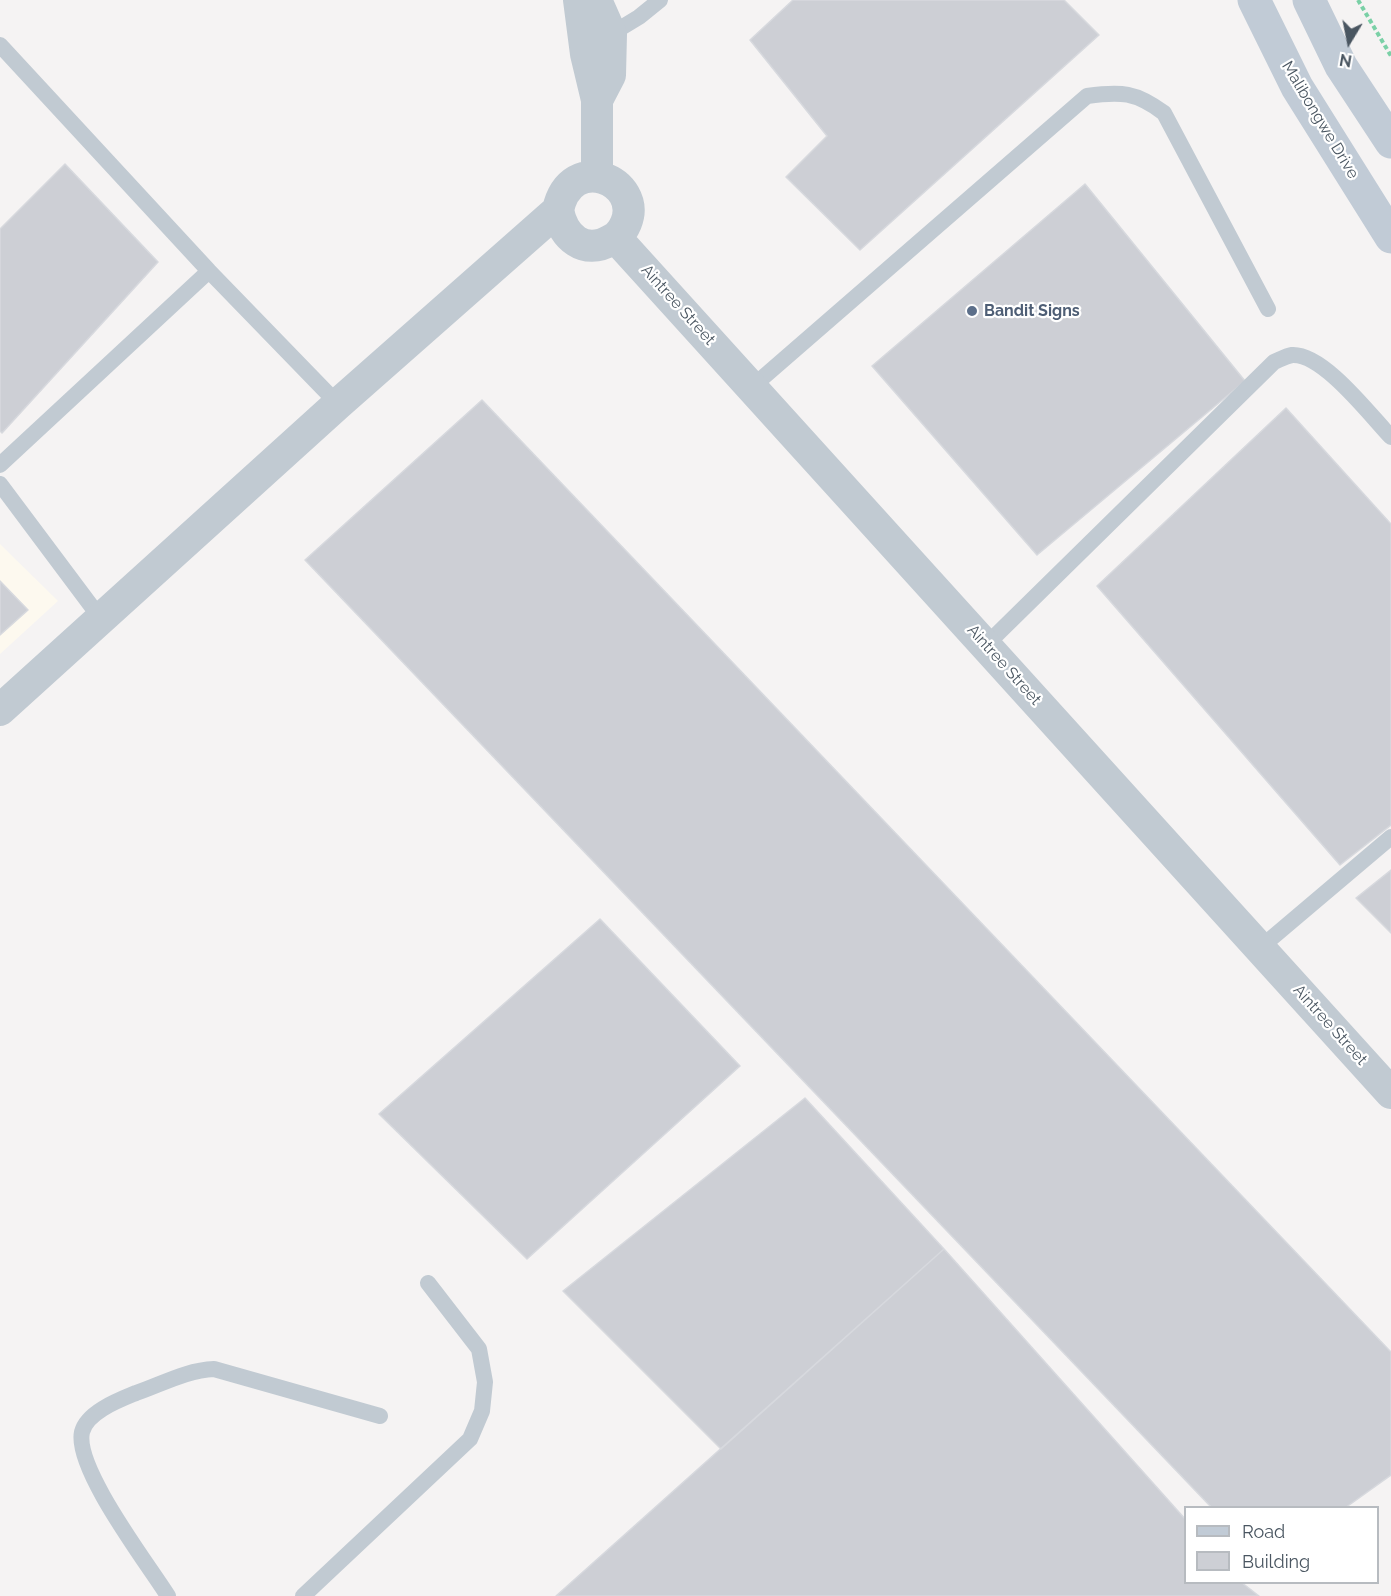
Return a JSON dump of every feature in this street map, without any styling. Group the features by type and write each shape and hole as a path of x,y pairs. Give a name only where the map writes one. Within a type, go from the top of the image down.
{"main road":[{"name":"Malibongwe Drive","path":"1254,0 1297,87 1391,237"},
{"path":"1309,0 1341,66 1391,142"}],"street":[{"path":"579,0 586,54 597,100 597,176"},
{"path":"596,0 611,34 610,75 597,100"},
{"path":"597,176 608,179 625,195 628,218 616,238 595,246 573,239 565,232 558,210 566,189 575,181 597,176"},
{"path":"0,710 338,404 558,210"},
{"name":"Aintree Street","path":"616,238 1391,1093"}],"lane":[{"path":"611,34 639,17 660,0"},
{"path":"0,45 209,272 338,404"},
{"path":"752,387 1087,96 1105,93 1114,92 1145,99 1164,113 1268,309"},
{"path":"0,465 209,272"},
{"path":"986,645 1274,362 1292,355 1318,362 1335,376 1391,437"},
{"path":"0,484 101,620"},
{"path":"1260,948 1391,837"},
{"path":"303,1596 470,1439 482,1411 485,1382 479,1350 428,1283"},
{"path":"168,1596 110,1508 86,1460 82,1447 82,1431 89,1420 122,1398 199,1370 214,1370 380,1416"}],"path":[{"path":"1358,0 1391,56"}],"shaded area":[{"path":"0,544 58,601 0,654"}],"building":[{"path":"793,0 1064,0 1099,35 860,250 786,177 827,136 750,40"},
{"path":"65,164 158,262 2,433 0,431 0,229"},
{"path":"1085,184 1245,381 1037,555 872,366"},
{"path":"482,400 1391,1352 1391,1475 1348,1506 1210,1506 305,560"},
{"path":"1286,408 1391,524 1391,825 1340,865 1097,586"},
{"path":"0,581 28,610 0,635"},
{"path":"1391,870 1391,933 1356,898"},
{"path":"600,919 740,1066 527,1259 379,1114"},
{"path":"805,1098 944,1249 721,1449 563,1291"},
{"path":"944,1249 1184,1518 1184,1584 1244,1584 1259,1596 556,1596"}],"place":[{"name":"Bandit Signs","path":"972,311"}]}
